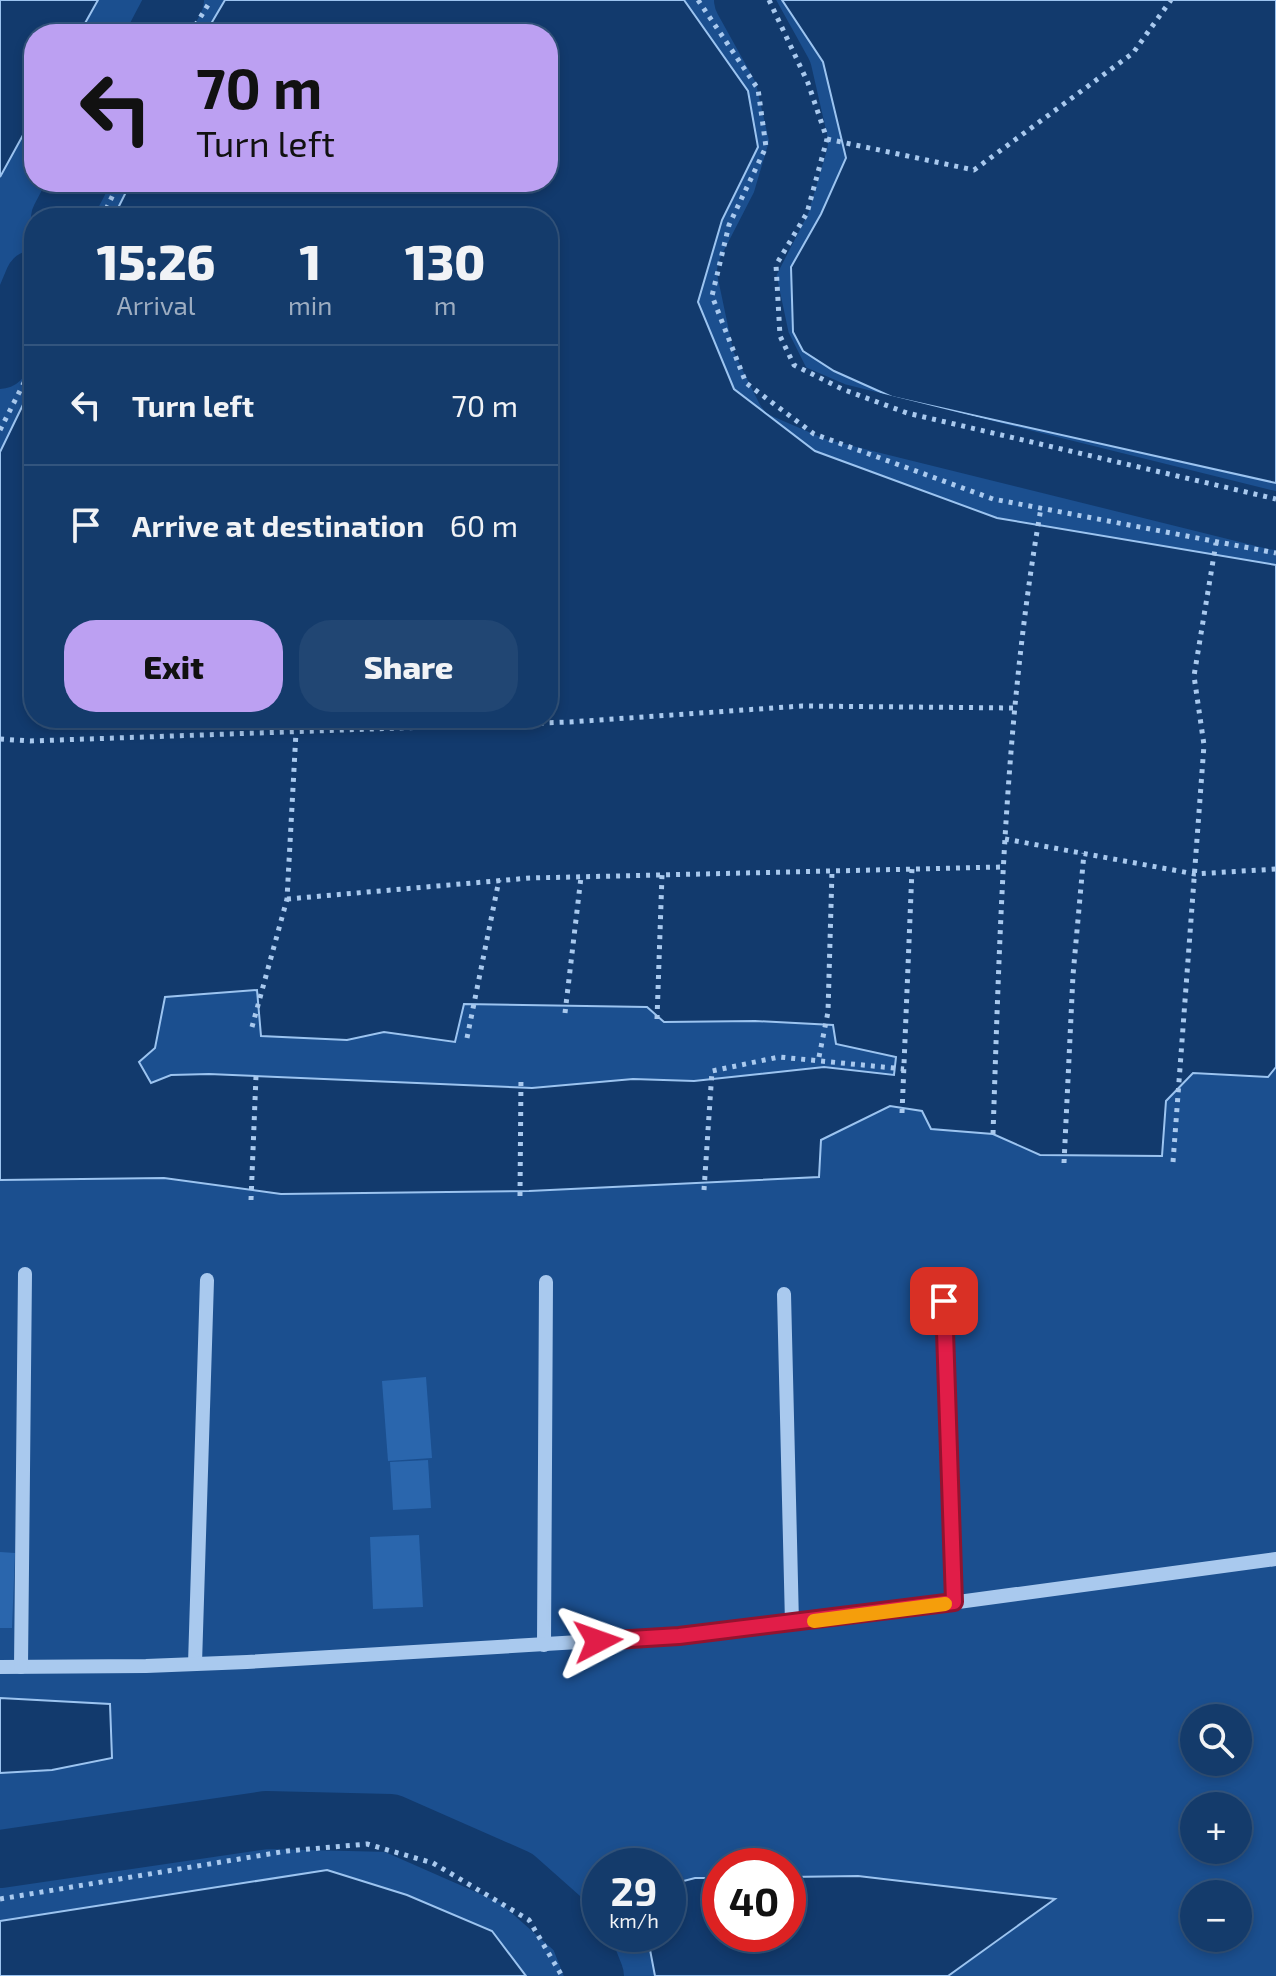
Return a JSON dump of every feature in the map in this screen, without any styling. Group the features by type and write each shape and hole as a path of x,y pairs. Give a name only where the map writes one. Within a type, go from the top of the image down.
{"street":[{"path":"21,1667 25,1274"},
{"path":"195,1664 207,1280"},
{"path":"544,1645 546,1282"},
{"path":"784,1294 792,1623"},
{"path":"944,1301 954,1602"},
{"path":"0,1667 195,1664 679,1636 1276,1559"}],"path":[{"path":"196,24 211,0"},
{"path":"698,0 758,89 766,147 729,225 712,296 746,383 814,434 993,499 1276,553"},
{"path":"769,0 808,83 827,139 807,213 776,265 780,336 794,365 842,389 907,413 1276,499"},
{"path":"827,139 974,170 1133,53 1171,0"},
{"path":"0,430 24,383"},
{"path":"993,1134 1002,867 1025,601 1041,508"},
{"path":"1173,1162 1204,745 1194,676 1216,543"},
{"path":"558,722 802,706 1016,708"},
{"path":"0,739 30,741 406,728"},
{"path":"252,1027 287,899 296,732"},
{"path":"1005,839 1195,874 1276,869"},
{"path":"1064,1163 1073,975 1084,853"},
{"path":"287,899 499,880 1002,867"},
{"path":"902,1113 912,869"},
{"path":"819,1057 828,1012 832,871"},
{"path":"657,1019 662,875"},
{"path":"565,1013 581,877"},
{"path":"467,1038 499,880"},
{"path":"704,1190 712,1071 779,1057 904,1069"},
{"path":"251,1200 256,1076"},
{"path":"520,1196 521,1077"},
{"path":"0,1899 287,1851 367,1844 433,1863 529,1920 562,1976"}],"water":[{"path":"0,0 98,0 85,24 24,24 24,133 0,177"},
{"path":"225,0 684,0 748,91 758,147 722,220 698,302 734,389 815,451 997,518 1276,565 1276,1067 1268,1077 1193,1073 1166,1101 1162,1156 1040,1155 993,1134 931,1129 922,1111 890,1106 821,1140 819,1177 529,1191 281,1194 164,1178 0,1180 0,452 24,403 24,728 558,728 558,208 118,208 126,192 558,192 558,24 211,24","holes":["257,990 261,1036 347,1040 384,1032 455,1042 464,1004 647,1007 664,1022 755,1021 833,1025 836,1044 896,1057 894,1075 824,1067 694,1081 633,1079 532,1088 209,1074 171,1075 151,1083 139,1062 155,1048 165,997"]},
{"path":"782,0 1276,0 1276,483 892,397 834,371 803,351 793,332 791,267 821,214 846,158 823,62"},
{"path":"0,1698 110,1704 112,1758 52,1770 0,1773"},
{"path":"327,1870 407,1895 492,1931 526,1976 0,1976 0,1921"},
{"path":"858,1876 1055,1899 948,1976 655,1976 650,1952 686,1952 686,1880 702,1878 702,1952 806,1952 806,1877"}],"building":[{"path":"426,1377 432,1458 388,1461 382,1381"},
{"path":"428,1460 431,1508 393,1510 390,1462"},
{"path":"419,1535 423,1607 373,1609 370,1537"},
{"path":"0,1552 15,1553 12,1628 0,1628"}],"waterway":[{"path":"162,24 175,0"},
{"path":"743,0 783,72 799,142 781,203 746,271 761,342 785,390 836,412 1276,521"},
{"path":"65,208 74,192"},
{"path":"0,360 24,303"},
{"path":"0,1859 266,1820 391,1823 516,1878 578,1933 595,1976"}],"slow traffic":[{"path":"814,1621 945,1604"}],"route":[{"path":"598,1641 679,1636 954,1602 944,1301"}]}
